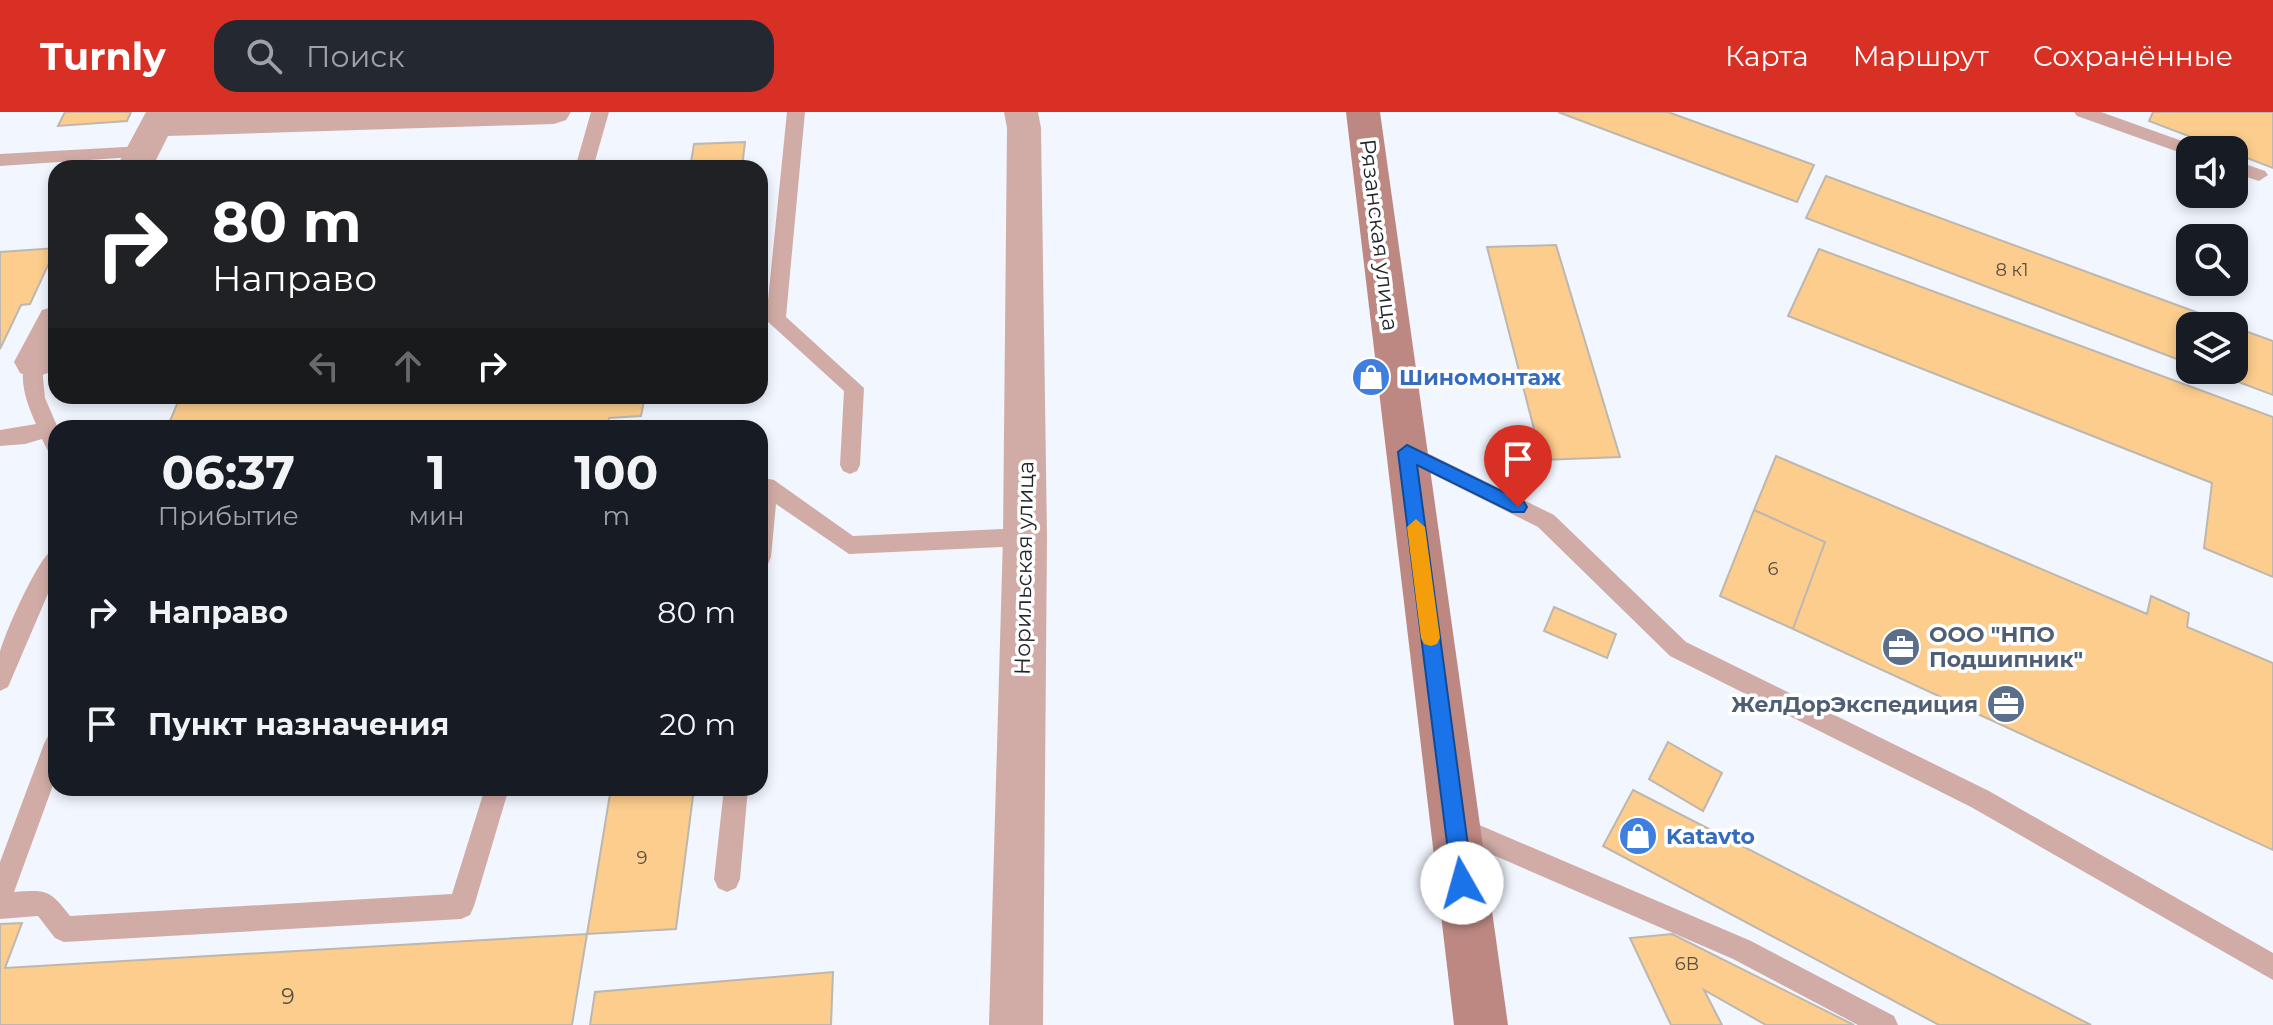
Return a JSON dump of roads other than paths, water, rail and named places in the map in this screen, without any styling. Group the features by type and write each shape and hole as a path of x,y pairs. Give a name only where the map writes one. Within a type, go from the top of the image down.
{"street":[{"path":"154,134 554,112"},
{"name":"Норильская улица","path":"1016,1025 1025,537 1024,128 1021,112"},
{"name":"Рязанская улица","path":"1363,112 1481,1025"},
{"path":"34,362 48,336"}],"lane":[{"path":"586,160 600,112"},
{"path":"796,112 776,320 854,388 850,465"},
{"path":"2083,112 2176,145"},
{"path":"0,160 154,134"},
{"path":"2248,171 2259,175"},
{"path":"34,362 35,398 48,430"},
{"path":"0,438 48,438"},
{"path":"1407,452 1546,521 1678,649 1980,799 2273,967"},
{"path":"768,489 849,545 1025,537"},
{"path":"0,680 48,569"},
{"path":"0,896 48,766"},
{"path":"0,906 44,903 64,929 461,906 495,796"},
{"path":"727,879 735,796"},
{"path":"1455,827 1742,950 1885,1025"}],"place":[{"name":"Шиномонтаж","path":"1371,377"},
{"name":"ООО \"НПО Подшипник\"","path":"1901,647"},
{"name":"ЖелДорЭкспедиция","path":"2006,704"},
{"name":"Katavto","path":"1638,836"}]}
